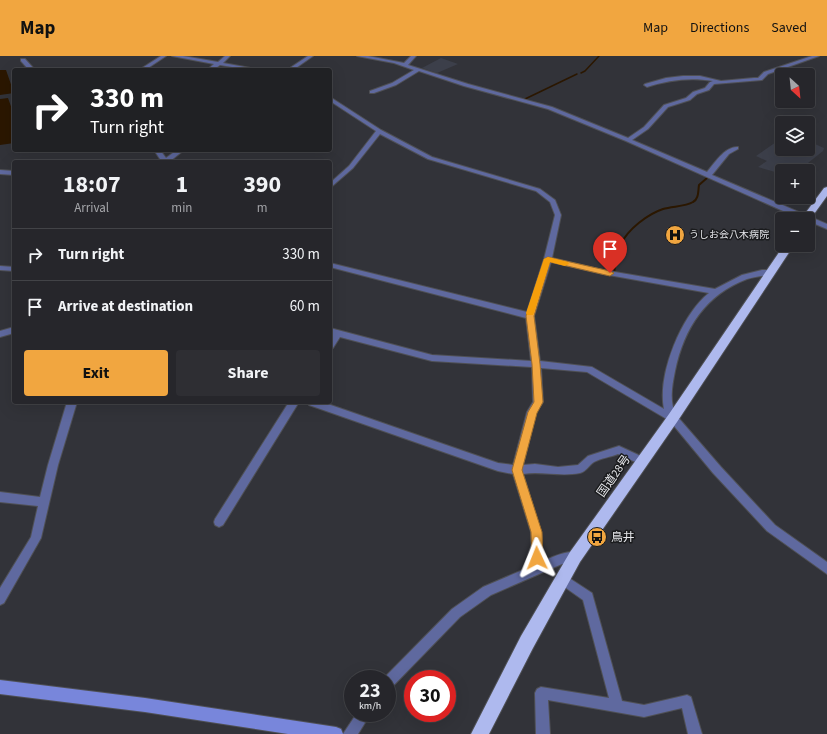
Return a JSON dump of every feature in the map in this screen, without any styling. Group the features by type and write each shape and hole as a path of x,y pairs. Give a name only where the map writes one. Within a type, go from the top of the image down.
{"highway":[{"path":"812,212 827,190"},
{"name":"国道28号","path":"480,734 526,642 575,558 673,418 785,252"}],"street":[{"path":"145,68 164,56"},
{"path":"174,56 245,68"},
{"path":"213,68 228,56"},
{"path":"293,68 311,56"},
{"path":"359,56 405,65 466,85 550,108 628,140 791,212"},
{"path":"405,65 414,56"},
{"path":"628,140 646,128 666,106 688,99 695,93 707,89 712,83 760,79 766,73 817,56"},
{"path":"23,60 30,68"},
{"path":"372,92 394,84 419,69"},
{"path":"647,85 683,77 700,76 722,82"},
{"path":"332,100 379,131 430,158 525,185 545,194 553,201 558,215 548,259 530,316 536,364 538,402 532,412 517,470 536,532 538,570"},
{"path":"332,184 351,167 379,131"},
{"path":"708,175 727,152 736,148"},
{"path":"168,160 178,152"},
{"path":"0,172 12,173"},
{"path":"815,222 827,227"},
{"path":"548,259 603,272 717,292"},
{"path":"332,266 530,316"},
{"path":"0,268 12,269"},
{"path":"673,418 668,406 669,386 674,355 696,312 703,303 717,292 760,271 772,272"},
{"path":"0,334 12,331"},
{"path":"334,332 432,358 536,364 589,369 673,418 717,470 771,528 827,569"},
{"path":"0,599 36,538 44,502 71,404"},
{"path":"219,522 293,404"},
{"path":"318,404 498,468 517,470 535,468 558,471 580,469 591,459 619,450 642,462"},
{"path":"0,497 44,502"},
{"path":"396,675 456,613 487,591 561,559 575,558"},
{"path":"563,579 588,597 617,706"},
{"path":"0,687 145,705 336,734"},
{"path":"543,734 541,693 644,711 687,701 695,734"},
{"path":"350,734 359,722"}],"shaded area":[{"path":"441,58 458,64 437,73 422,68"},
{"path":"0,70 6,70 12,87 12,93 0,95"},
{"path":"8,98 12,109 12,143 0,145 0,99"},
{"path":"775,143 775,156 815,156 815,144 824,148 823,151 807,164 775,164 775,172 758,167 767,161 756,156"}],"waterway":[{"path":"581,73 585,71 599,56"},
{"path":"525,99 577,74"},
{"path":"614,274 619,247 628,233 645,218 657,211 686,205 695,201 699,185 707,178"}],"slow traffic":[{"path":"530,313 548,259 565,264"}],"place":[{"name":"うしお会八木病院","path":"675,235"},
{"name":"鳥井","path":"597,537"}],"route":[{"path":"537,558 536,532 517,470 532,412 538,402 536,364 530,316 532,307 548,259 582,268 610,273"}]}
